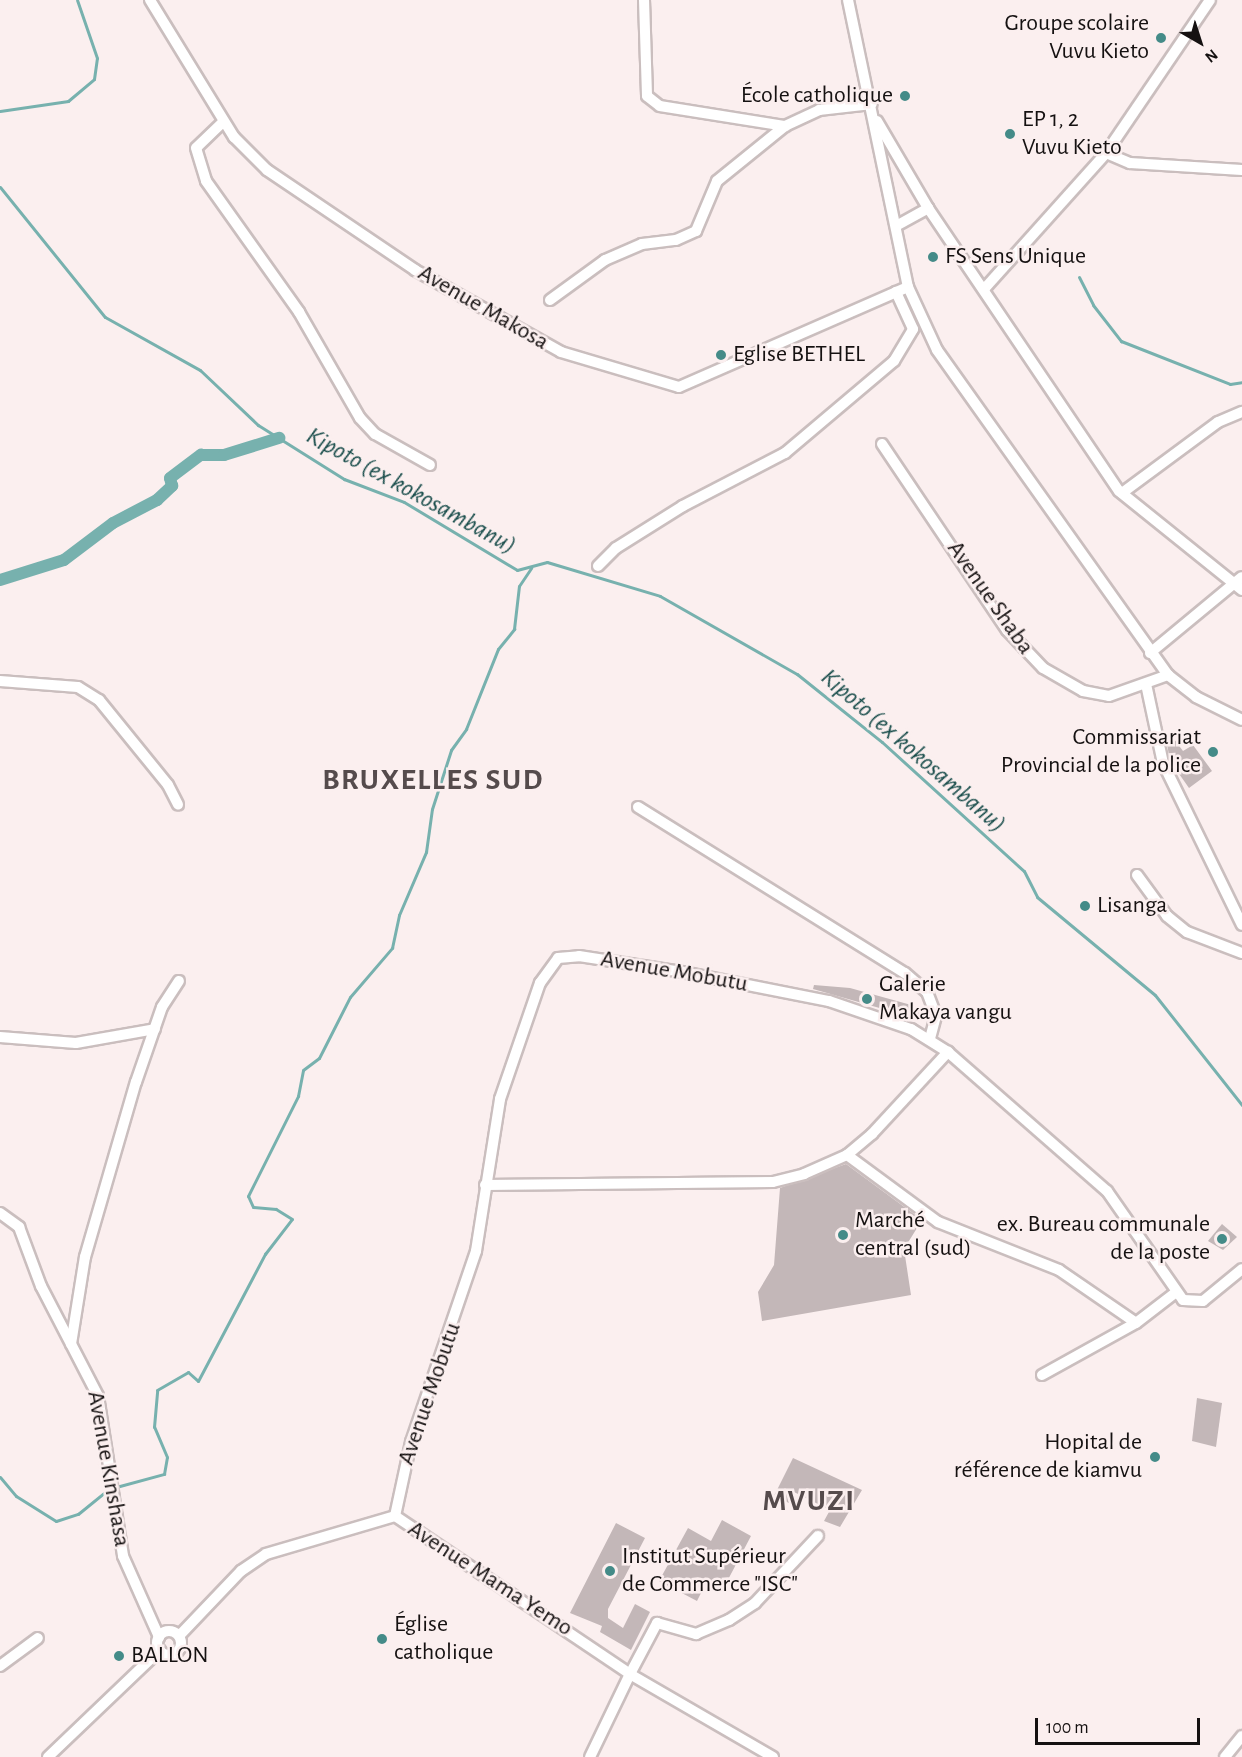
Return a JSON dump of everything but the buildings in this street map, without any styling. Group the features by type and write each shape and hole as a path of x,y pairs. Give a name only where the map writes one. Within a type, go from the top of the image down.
{"street":[{"name":"Avenue Makosa","path":"150,0 223,122 267,170 416,270 527,337 656,385 700,381 908,286"},
{"path":"644,0 647,96 660,106 785,126"},
{"path":"848,0 876,118 908,286 955,378 1150,653 1168,675 1196,697 1242,720"},
{"path":"985,288 1106,153 1210,0"},
{"path":"550,300 605,260 642,244 676,240 696,231 717,181 785,126 819,110 872,104"},
{"path":"876,118 928,208 985,288 1122,493 1240,583 1150,653"},
{"path":"223,122 196,148 206,181 299,312 360,418 375,434 430,465"},
{"path":"1106,153 1130,163 1242,170"},
{"path":"896,226 928,208"},
{"path":"598,566 616,548 682,506 785,453 894,361 913,329 896,292"},
{"path":"1122,493 1218,422 1242,412"},
{"name":"Avenue Shaba","path":"882,444 1027,654 1051,674 1098,696 1146,684 1168,675"},
{"path":"0,681 78,687 99,700 168,785 178,805"},
{"path":"1146,684 1163,763 1242,925"},
{"path":"638,807 904,973 927,992 936,1016 930,1038"},
{"path":"1137,875 1167,916 1187,932 1242,953"},
{"name":"Avenue Mobutu","path":"395,1516 411,1443 476,1251 500,1099 540,983 558,958 606,959 829,1001 930,1038 1107,1191 1127,1212 1175,1293"},
{"path":"71,1344 85,1257 155,1029 179,981"},
{"path":"0,1037 76,1043 155,1029"},
{"path":"485,1185 773,1182 847,1155 948,1052"},
{"path":"847,1155 938,1222 1067,1274 1136,1323"},
{"name":"Avenue Kinshasa","path":"0,1213 19,1227 71,1344 98,1396 113,1480 123,1556 159,1637 160,1650"},
{"path":"1042,1375 1136,1323 1175,1293 1194,1303 1203,1301 1242,1269"},
{"name":"Avenue Mama Yemo","path":"160,1650 176,1653 179,1636 241,1571 266,1554 395,1516 630,1674"},
{"path":"590,1757 657,1623 696,1634 729,1620 755,1603 819,1536"},
{"path":"159,1637 170,1631 179,1636"},
{"path":"0,1666 38,1638"},
{"path":"48,1757 160,1650"},
{"path":"630,1674 773,1757"},
{"path":"1225,1757 1242,1736"}],"waterway":[{"name":"Kipoto (ex kokosambanu)","path":"0,111 68,101 94,79 97,58 77,0"},
{"name":"Kipoto (ex kokosambanu)","path":"0,187 105,317 200,370 258,425 344,479 404,502 517,570 547,562 660,596 797,674 882,742 1024,871 1037,897 1155,995 1242,1105"},
{"path":"1079,277 1093,305 1121,341 1230,384 1242,382"},
{"path":"0,580 64,560 113,523 157,500 172,486 170,478 201,455 224,455 279,438"},
{"path":"116,1487 164,1474 167,1457 154,1427 157,1390 188,1372 198,1381 265,1254 292,1219 276,1209 253,1207 248,1196 298,1096 303,1070 319,1058 350,997 392,948 399,915 426,852 432,809 451,750 466,729 498,649 514,629 519,586 531,568"},
{"path":"0,1477 16,1496 56,1521 78,1514 110,1488"}],"place":[{"name":"Groupe scolaire Vuvu Kieto","path":"1161,38"},
{"name":"École catholique","path":"905,96"},
{"name":"EP 1, 2 Vuvu Kieto","path":"1010,134"},
{"name":"FS Sens Unique","path":"933,257"},
{"name":"Eglise BETHEL","path":"721,355"},
{"name":"Commissariat Provincial de la police","path":"1213,752"},
{"name":"Lisanga","path":"1085,906"},
{"name":"Galerie Makaya vangu","path":"867,999"},
{"name":"Marché central (sud)","path":"843,1235"},
{"name":"ex. Bureau communale de la poste","path":"1222,1239"},
{"name":"Hopital de référence de kiamvu","path":"1155,1457"},
{"name":"Institut Supérieur de Commerce \"ISC\"","path":"610,1571"},
{"name":"Église catholique","path":"382,1639"},
{"name":"BALLON","path":"119,1656"}],"district":[{"name":"BRUXELLES SUD","path":"433,780"},
{"name":"MVUZI","path":"809,1501"}]}
